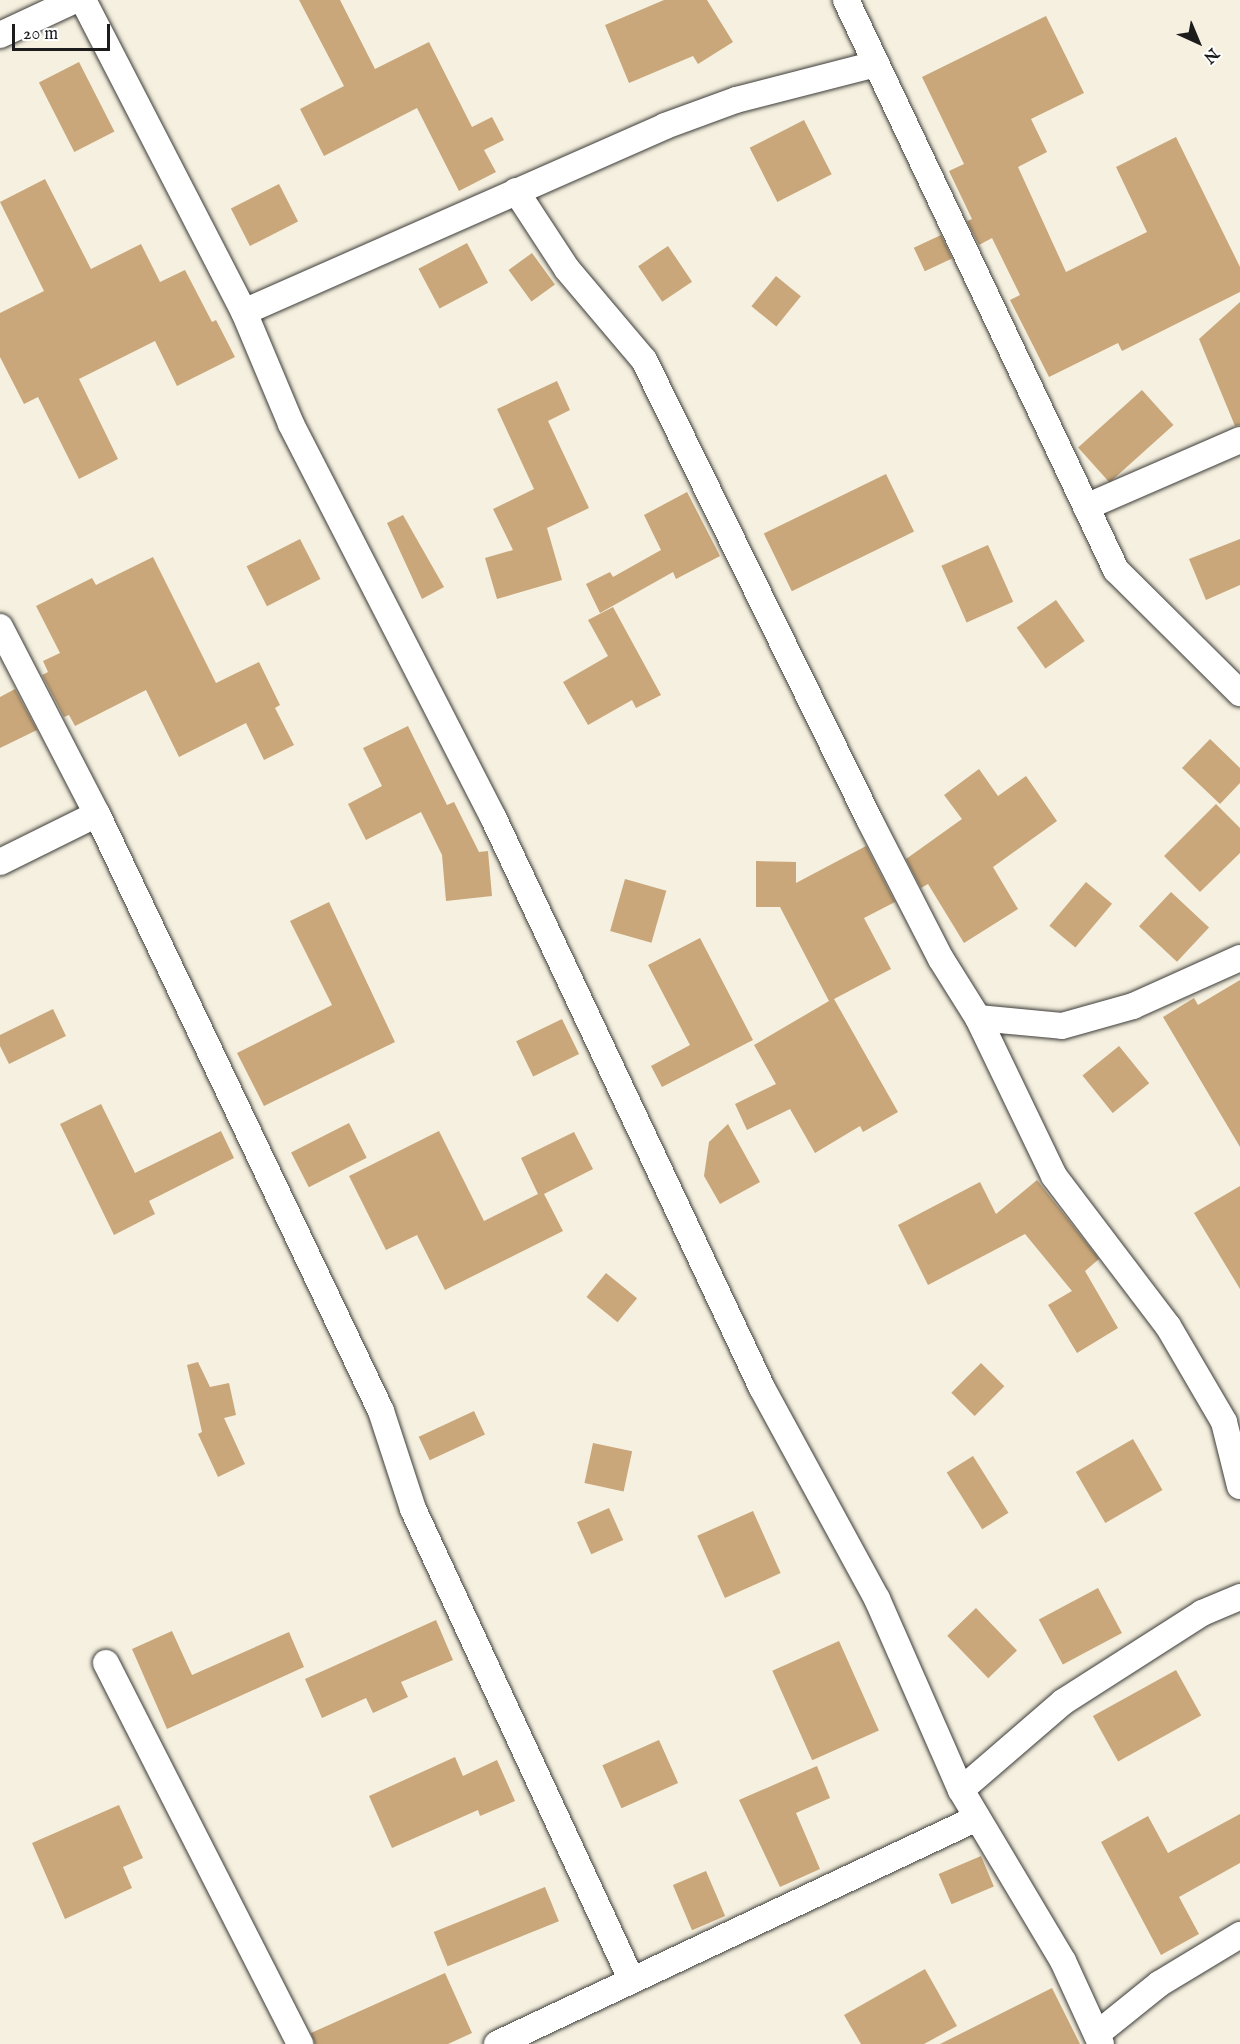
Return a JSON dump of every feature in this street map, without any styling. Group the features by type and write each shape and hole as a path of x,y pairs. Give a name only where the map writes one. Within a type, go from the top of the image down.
{"street":[{"path":"0,35 75,0"},
{"path":"83,0 244,312 291,424 493,817 762,1388 877,1599 961,1790 1016,1877 1063,1961 1099,2039 1159,1984 1240,1935"},
{"path":"846,0 1116,570 1240,693"},
{"path":"244,312 516,191 736,100 876,64"},
{"path":"516,191 567,269 644,360 870,821 941,959 978,1018 1054,1176 1168,1326 1224,1422 1240,1486"},
{"path":"1086,507 1240,440"},
{"path":"0,627 97,814 381,1411 413,1509 633,1981"},
{"path":"0,862 97,814"},
{"path":"978,1018 1062,1026 1133,1006 1240,958"},
{"path":"961,1790 1063,1702 1202,1613 1240,1597"},
{"path":"106,1663 300,2044"},
{"path":"497,2044 978,1818"}],"building":[{"path":"299,0 340,0 375,69 429,42 472,127 492,117 504,140 484,150 496,172 459,191 417,108 324,156 300,109 344,86"},
{"path":"664,0 707,0 733,42 698,64 693,56 629,83 605,25"},
{"path":"1046,16 1084,93 1031,119 1047,152 1018,167 1066,272 1147,232 1116,167 1176,137 1240,267 1240,292 1122,351 1118,343 1049,377 1010,300 1020,295 992,238 979,245 967,221 972,219 949,171 964,164 922,77"},
{"path":"79,62 114,131 74,152 39,82"},
{"path":"804,120 832,174 777,202 750,148"},
{"path":"45,179 91,269 141,244 160,282 185,270 212,322 216,320 235,357 177,386 155,341 79,379 118,459 79,479 38,397 24,404 0,357 0,313 44,291 0,202"},
{"path":"279,184 298,221 250,246 231,209"},
{"path":"941,235 952,259 925,271 914,248"},
{"path":"467,243 488,283 440,309 418,269"},
{"path":"668,246 692,282 662,302 638,266"},
{"path":"532,253 555,285 531,302 509,270"},
{"path":"776,276 801,296 776,326 751,306"},
{"path":"1240,302 1240,425 1235,426 1199,339"},
{"path":"557,381 570,410 548,421 589,508 547,528 562,580 497,599 485,558 513,550 493,509 534,489 497,409"},
{"path":"1142,390 1173,425 1110,482 1078,448"},
{"path":"886,474 914,532 792,591 764,534"},
{"path":"687,492 720,556 676,579 673,572 600,613 586,584 610,572 613,577 661,550 644,515"},
{"path":"403,515 444,587 422,599 387,523"},
{"path":"300,539 320,579 267,606 247,566"},
{"path":"1240,539 1240,585 1206,600 1189,559"},
{"path":"988,545 1013,602 967,622 941,566"},
{"path":"153,557 216,683 259,662 280,705 275,708 294,745 264,760 246,723 179,757 146,690 75,726 69,715 64,717 42,675 48,672 43,661 60,653 36,606 92,578 96,585"},
{"path":"1056,600 1085,641 1045,668 1017,628"},
{"path":"613,607 661,695 636,708 632,700 588,725 563,682 608,656 588,620"},
{"path":"15,689 37,730 0,748 0,697"},
{"path":"408,726 447,805 454,802 479,852 488,851 492,896 446,901 442,855 421,812 366,840 348,804 382,786 363,748"},
{"path":"1210,739 1240,768 1240,783 1220,804 1182,768"},
{"path":"979,769 998,796 1026,776 1057,821 993,867 1018,909 964,943 928,884 921,888 906,859 962,819 944,795"},
{"path":"1216,804 1240,828 1240,853 1200,892 1164,856"},
{"path":"866,846 895,902 864,918 891,969 834,999 898,1112 863,1132 860,1126 815,1153 790,1109 747,1130 735,1104 776,1084 754,1045 829,1001 780,907 756,907 756,861 796,862 796,883"},
{"path":"625,879 666,891 651,943 610,931"},
{"path":"1086,882 1112,904 1075,948 1049,926"},
{"path":"1171,892 1209,927 1177,962 1139,926"},
{"path":"329,902 395,1042 264,1106 237,1053 332,1005 290,921"},
{"path":"700,938 753,1040 662,1087 651,1066 690,1045 648,965"},
{"path":"1240,980 1240,1147 1163,1017 1194,998 1198,1005"},
{"path":"53,1009 66,1036 9,1064 0,1046 0,1035"},
{"path":"562,1019 579,1054 533,1076 516,1041"},
{"path":"1119,1046 1149,1083 1113,1113 1082,1076"},
{"path":"101,1104 135,1173 221,1131 234,1158 149,1201 155,1214 114,1235 60,1124"},
{"path":"349,1123 367,1158 309,1187 291,1153"},
{"path":"728,1124 760,1182 720,1204 704,1176 709,1142"},
{"path":"439,1131 484,1221 538,1194 521,1158 574,1132 593,1169 544,1194 563,1231 445,1290 417,1235 386,1250 349,1176"},
{"path":"1037,1180 1099,1259 1085,1271 1118,1328 1077,1353 1048,1305 1072,1291 1025,1234 928,1285 898,1225 980,1182 996,1214"},
{"path":"1240,1186 1240,1289 1194,1213"},
{"path":"606,1273 637,1298 618,1322 586,1297"},
{"path":"198,1362 210,1387 229,1383 236,1415 224,1418 245,1464 218,1477 198,1434 202,1432 187,1365"},
{"path":"981,1363 1004,1386 975,1416 951,1393"},
{"path":"474,1411 485,1435 430,1460 419,1437"},
{"path":"1133,1439 1162,1490 1105,1523 1076,1472"},
{"path":"593,1443 632,1451 624,1491 584,1483"},
{"path":"973,1456 1009,1513 982,1529 947,1472"},
{"path":"609,1508 623,1540 591,1554 577,1522"},
{"path":"753,1511 781,1573 725,1598 697,1536"},
{"path":"1098,1588 1122,1633 1063,1664 1039,1619"},
{"path":"976,1608 1017,1650 988,1678 947,1636"},
{"path":"436,1620 453,1660 401,1682 408,1697 373,1713 366,1698 322,1718 305,1679"},
{"path":"172,1631 192,1675 289,1632 304,1667 167,1729 132,1649"},
{"path":"839,1641 879,1731 812,1760 772,1671"},
{"path":"1176,1670 1201,1715 1118,1762 1093,1716"},
{"path":"659,1740 678,1783 621,1808 602,1765"},
{"path":"455,1757 463,1776 497,1760 515,1801 480,1816 478,1810 392,1848 369,1796"},
{"path":"817,1766 830,1798 796,1813 820,1869 780,1887 739,1800"},
{"path":"119,1805 143,1858 123,1867 132,1888 65,1919 32,1843"},
{"path":"1240,1814 1240,1863 1179,1897 1199,1934 1161,1955 1101,1842 1148,1816 1168,1853"},
{"path":"981,1856 994,1886 952,1904 939,1874"},
{"path":"706,1871 725,1916 692,1930 673,1885"},
{"path":"545,1887 559,1921 448,1966 434,1932"},
{"path":"925,1969 957,2026 924,2044 861,2044 844,2015"},
{"path":"445,1973 472,2033 448,2044 315,2044 311,2033"},
{"path":"1052,1988 1080,2044 940,2044"}]}
